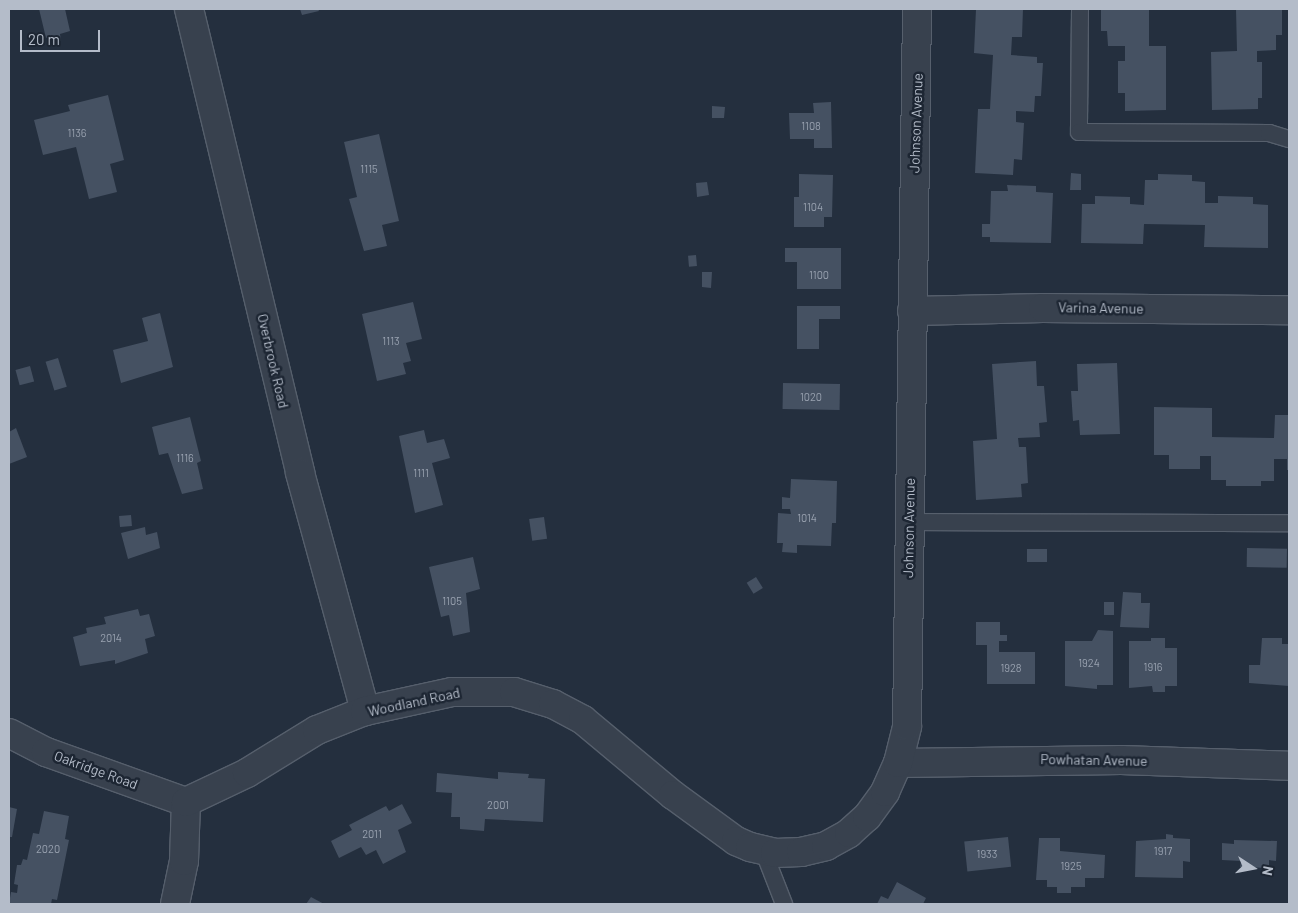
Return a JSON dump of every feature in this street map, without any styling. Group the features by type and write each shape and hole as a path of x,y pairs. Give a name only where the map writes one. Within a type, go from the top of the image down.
{"street":[{"name":"Overbrook Road","path":"189,9 300,473 365,711"},
{"name":"Johnson Avenue","path":"673,795 736,840 763,850 801,852 826,846 849,834 866,817 885,792 898,764 907,726 917,9"},
{"name":"Varina Avenue","path":"912,311 1043,308 1289,310"},
{"name":"Woodland Road","path":"186,802 247,773 317,730 365,711 452,692 514,692 553,704 584,720 673,795"},
{"name":"Oakridge Road","path":"9,733 46,752 186,802"},
{"name":"Powhatan Avenue","path":"898,764 1120,760 1289,766"},
{"path":"176,904 184,861 186,802"}],"lane":[{"path":"1080,9 1079,132 1269,133 1289,139"},
{"path":"909,522 1289,522"},
{"path":"763,850 784,904"}],"building":[{"path":"39,9 65,9 70,31 60,34 61,41 52,42 51,37 46,38"},
{"path":"300,9 318,9 319,11 302,15"},
{"path":"976,9 1023,9 1022,37 1012,37 1011,55 1037,57 1037,63 1043,63 1041,96 1035,96 1034,112 1016,111 1016,122 1024,123 1022,160 1014,159 1013,175 975,173 978,109 990,109 993,55 974,53"},
{"path":"1101,9 1149,9 1149,46 1166,46 1166,110 1125,111 1125,93 1118,93 1118,61 1125,61 1125,46 1108,46 1107,31 1101,31"},
{"path":"1236,9 1282,9 1282,35 1276,35 1276,50 1257,51 1257,62 1262,62 1262,98 1258,98 1258,109 1212,110 1211,52 1237,51"},
{"path":"108,95 124,160 110,164 117,192 89,199 76,147 43,155 34,120 70,111 68,105"},
{"path":"831,102 832,148 814,148 814,139 790,139 789,113 814,113 813,103"},
{"path":"712,106 725,107 724,118 712,118"},
{"path":"379,134 399,221 382,225 387,246 364,251 349,199 357,197 344,142"},
{"path":"1071,173 1081,174 1081,190 1070,190"},
{"path":"799,174 833,175 832,217 824,217 824,227 794,227 794,197 799,197"},
{"path":"1158,174 1192,175 1192,181 1205,182 1205,203 1218,203 1218,196 1253,197 1253,204 1268,205 1268,248 1204,247 1205,225 1144,224 1143,244 1081,243 1082,204 1095,204 1095,196 1130,197 1130,204 1144,205 1145,180 1158,180"},
{"path":"707,182 709,195 697,197 696,183"},
{"path":"1007,185 1036,186 1036,192 1053,193 1051,243 990,242 990,237 982,237 982,224 990,224 991,191 1008,191"},
{"path":"785,248 841,248 841,289 797,289 797,262 785,262"},
{"path":"696,255 697,266 689,267 688,256"},
{"path":"702,272 712,272 711,288 702,287"},
{"path":"413,302 422,339 406,343 411,361 403,363 406,374 377,381 362,314"},
{"path":"797,306 840,306 840,319 819,319 819,349 797,349"},
{"path":"160,313 173,367 121,383 113,350 148,341 142,318"},
{"path":"58,358 67,387 54,390 46,362"},
{"path":"1036,361 1037,386 1044,386 1047,422 1039,423 1040,437 1018,438 1019,447 1026,447 1028,483 1021,484 1022,497 976,500 973,441 997,439 992,364"},
{"path":"1117,363 1120,434 1080,435 1079,420 1073,421 1071,391 1078,391 1077,364"},
{"path":"30,366 34,381 20,385 16,370"},
{"path":"783,383 840,384 840,410 783,409"},
{"path":"1154,407 1212,408 1212,437 1274,438 1275,415 1289,415 1289,470 1287,470 1287,459 1274,459 1274,481 1261,481 1261,486 1226,486 1226,480 1211,480 1211,456 1200,456 1200,469 1169,469 1169,455 1154,455"},
{"path":"190,417 201,461 197,463 203,489 182,494 168,453 159,455 152,427"},
{"path":"16,428 27,457 9,464 9,432"},
{"path":"424,430 427,443 444,439 450,458 432,463 443,505 415,513 399,436"},
{"path":"791,479 837,481 836,523 832,523 831,546 797,545 797,553 782,552 783,543 777,543 778,513 791,514 790,509 782,509 782,497 790,498"},
{"path":"131,515 132,526 120,527 119,516"},
{"path":"544,517 547,539 532,541 529,519"},
{"path":"145,527 146,535 157,532 160,548 128,559 121,533"},
{"path":"1247,548 1287,549 1287,568 1247,567"},
{"path":"1027,549 1047,549 1047,562 1027,562"},
{"path":"473,557 480,589 466,593 470,632 453,636 449,615 441,617 429,567"},
{"path":"756,577 763,588 754,594 747,583"},
{"path":"1123,592 1141,593 1141,603 1150,603 1149,628 1120,627"},
{"path":"1104,602 1114,602 1114,615 1104,615"},
{"path":"138,609 140,616 149,614 155,636 145,639 148,653 115,664 115,660 80,666 73,637 87,633 86,628 106,624 104,617"},
{"path":"976,622 1000,622 1000,635 1007,635 1007,641 999,641 999,652 1035,652 1035,684 987,684 987,645 976,645"},
{"path":"1098,630 1113,631 1113,685 1097,685 1097,689 1065,686 1065,641 1092,641"},
{"path":"1151,638 1165,638 1165,648 1177,648 1177,686 1165,686 1165,692 1153,692 1152,686 1129,688 1129,641 1151,641"},
{"path":"1262,638 1282,638 1282,644 1289,644 1289,686 1249,683 1249,665 1260,665"},
{"path":"498,772 529,774 528,778 545,779 543,822 485,819 484,831 460,829 460,817 451,817 452,793 436,792 437,773 498,779"},
{"path":"402,804 412,823 398,830 406,852 383,864 376,850 366,855 361,847 339,858 331,841 352,830 349,825 386,806 389,811"},
{"path":"9,807 17,809 12,837 9,837"},
{"path":"44,811 69,816 65,839 69,840 57,900 52,899 51,904 9,904 11,892 17,893 18,885 14,884 17,865 21,865 23,859 27,860 33,833 39,834"},
{"path":"1166,834 1173,835 1173,838 1190,839 1190,862 1183,861 1183,878 1135,877 1136,841 1166,839"},
{"path":"1008,837 1011,867 967,871 964,842"},
{"path":"1039,838 1060,838 1060,851 1105,855 1104,878 1085,878 1085,887 1071,887 1071,893 1057,893 1057,887 1047,887 1047,880 1036,880"},
{"path":"1234,840 1277,841 1276,861 1269,860 1269,868 1240,867 1241,861 1222,860 1222,843 1234,844"},
{"path":"897,882 926,898 923,904 877,904 881,896 888,899"},
{"path":"311,897 324,904 306,904"}]}
